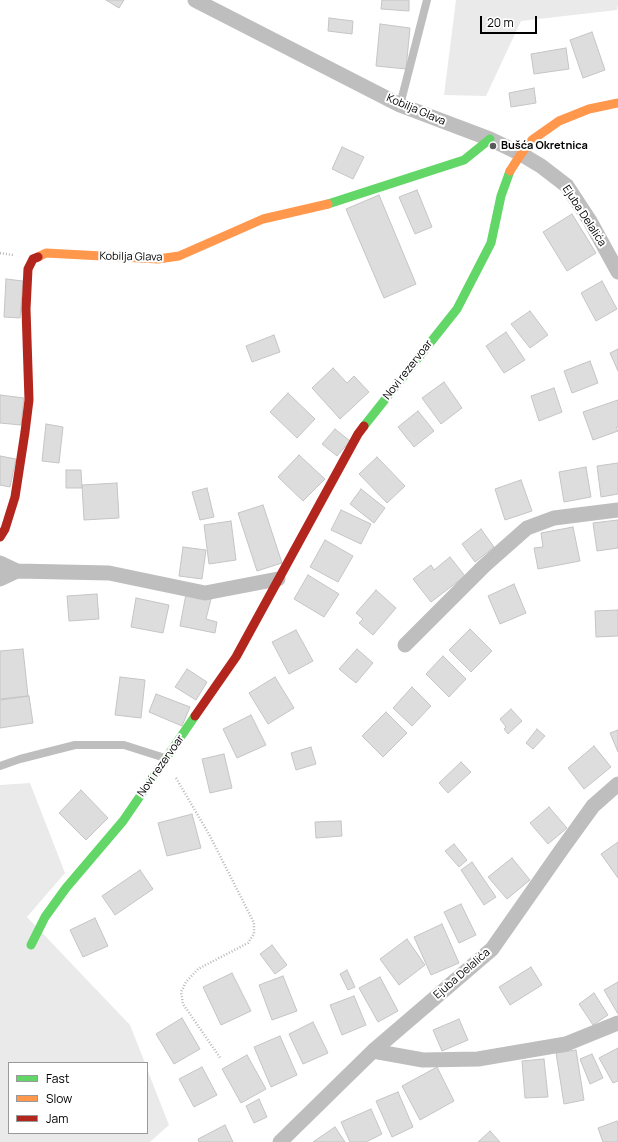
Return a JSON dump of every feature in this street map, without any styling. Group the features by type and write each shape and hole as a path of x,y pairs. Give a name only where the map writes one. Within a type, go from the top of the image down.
{"street":[{"name":"Kobilja Glava","path":"195,0 400,105 490,139 521,154"},
{"path":"521,154 532,140 559,121 589,109 618,103"},
{"name":"Kobilja Glava","path":"0,537 5,529 14,497 29,400 26,309 28,269 33,259 46,253 158,259 180,256 262,219 332,203 464,160 490,139"},
{"name":"Ejuba Delalića","path":"521,154 541,166 567,186 590,222 618,272"},
{"name":"Novi rezervoar","path":"31,945 45,917 66,888 123,821 236,657 358,434 457,309 491,243 500,196 508,174 521,154"},
{"path":"405,645 484,566 527,528 554,518 618,510"},
{"path":"0,563 17,571 109,573 205,593 278,579"},
{"path":"0,579 17,571"},
{"name":"Ejuba Delalića","path":"280,1142 373,1051 492,949 593,806 618,784"},
{"path":"373,1051 422,1060 478,1059 566,1044 618,1023"}],"lane":[{"path":"400,105 427,0"},
{"path":"0,766 20,759 75,745 124,745 166,759"}],"path":[{"path":"166,759 210,836 254,923 254,934 248,943 198,969 186,982 181,992 183,1004 221,1060"}],"shaded area":[{"path":"456,0 618,0 618,4 617,10 521,21 486,96 444,95"},
{"path":"30,783 65,873 27,917 130,1025 145,1062 8,1062 8,1134 148,1134 148,1072 169,1125 150,1142 0,1142 0,785"}],"building":[{"path":"106,0 124,0 119,8"},
{"path":"382,0 409,0 409,11 381,9"},
{"path":"329,18 353,21 352,34 328,31"},
{"path":"380,24 410,28 406,69 376,66"},
{"path":"592,32 605,70 583,78 570,40"},
{"path":"566,48 569,69 534,74 531,54"},
{"path":"534,88 536,103 511,107 509,93"},
{"path":"342,147 364,157 353,179 332,169"},
{"path":"417,190 432,227 415,234 399,197"},
{"path":"379,195 416,284 384,298 346,209"},
{"path":"572,214 596,253 567,271 543,232"},
{"path":"6,279 23,281 20,318 4,317"},
{"path":"602,281 617,309 596,321 581,293"},
{"path":"530,311 548,335 530,348 511,324"},
{"path":"506,332 525,360 504,373 486,346"},
{"path":"274,335 280,352 252,362 246,346"},
{"path":"618,349 618,371 610,353"},
{"path":"590,361 598,383 572,393 564,371"},
{"path":"333,368 347,383 354,376 369,392 340,419 312,388"},
{"path":"444,382 462,408 441,424 422,398"},
{"path":"554,388 562,412 539,421 531,396"},
{"path":"288,393 315,419 297,438 270,412"},
{"path":"0,395 24,398 21,425 0,423"},
{"path":"618,400 618,427 616,428 618,431 593,440 583,412"},
{"path":"418,411 434,431 414,447 398,427"},
{"path":"46,424 63,427 59,463 42,461"},
{"path":"335,429 350,441 337,456 322,444"},
{"path":"299,455 325,479 303,501 278,477"},
{"path":"0,456 16,459 10,487 0,485"},
{"path":"377,457 405,486 387,503 359,474"},
{"path":"618,463 618,494 601,497 597,466"},
{"path":"586,467 591,497 564,502 559,472"},
{"path":"66,470 81,470 82,488 66,488"},
{"path":"521,480 532,511 505,520 495,489"},
{"path":"117,483 119,518 84,520 82,485"},
{"path":"207,488 214,517 200,520 192,492"},
{"path":"361,489 385,508 374,523 350,504"},
{"path":"263,505 282,563 257,571 238,513"},
{"path":"341,510 371,524 361,544 331,530"},
{"path":"618,520 618,548 597,551 593,523"},
{"path":"231,521 236,560 209,564 204,525"},
{"path":"573,527 580,561 538,569 534,548 543,547 541,533"},
{"path":"481,529 494,547 475,562 462,544"},
{"path":"325,540 353,556 338,582 310,567"},
{"path":"183,547 206,550 202,579 179,576"},
{"path":"450,557 465,576 431,602 413,579 431,565 434,570"},
{"path":"308,575 339,594 324,617 294,599"},
{"path":"514,584 526,613 500,624 488,596"},
{"path":"376,590 396,608 373,635 359,623 363,619 356,613"},
{"path":"97,594 99,619 69,621 67,596"},
{"path":"186,594 211,599 206,619 217,622 215,633 180,626"},
{"path":"136,598 169,605 163,633 131,627"},
{"path":"618,610 618,636 596,637 595,611"},
{"path":"470,629 492,651 471,672 449,650"},
{"path":"296,630 313,661 289,674 272,642"},
{"path":"23,649 28,696 0,699 0,651"},
{"path":"357,649 373,663 356,683 339,669"},
{"path":"443,656 466,679 449,697 426,674"},
{"path":"187,669 207,682 196,700 175,687"},
{"path":"120,677 145,680 141,718 115,715"},
{"path":"275,677 294,708 268,724 249,693"},
{"path":"412,687 431,706 412,726 393,708"},
{"path":"156,694 190,707 182,726 149,712"},
{"path":"29,696 33,723 0,728 0,700"},
{"path":"511,709 522,721 508,734 504,729 506,727 500,719"},
{"path":"386,712 407,733 383,757 362,736"},
{"path":"251,715 266,745 237,758 223,729"},
{"path":"537,729 545,736 533,749 526,743"},
{"path":"618,730 618,752 610,733"},
{"path":"594,746 611,767 584,789 568,768"},
{"path":"311,747 316,764 296,770 291,753"},
{"path":"224,754 232,788 210,793 202,759"},
{"path":"461,762 471,772 448,793 439,783"},
{"path":"81,790 108,818 86,840 59,813"},
{"path":"549,807 567,828 548,844 530,823"},
{"path":"192,814 201,848 167,856 158,823"},
{"path":"341,821 342,836 316,838 315,822"},
{"path":"618,842 618,878 601,854"},
{"path":"454,844 467,860 459,867 445,851"},
{"path":"512,858 530,880 507,899 488,877"},
{"path":"472,862 496,897 484,905 461,870"},
{"path":"140,870 153,889 115,915 102,896"},
{"path":"461,904 476,935 459,943 444,912"},
{"path":"95,918 108,946 83,957 70,930"},
{"path":"442,924 459,963 431,975 414,937"},
{"path":"407,939 425,965 399,985 380,959"},
{"path":"272,945 287,965 275,974 260,954"},
{"path":"531,967 542,985 510,1005 499,987"},
{"path":"347,970 355,987 348,990 340,974"},
{"path":"232,973 251,1011 221,1025 203,987"},
{"path":"283,976 297,1011 272,1020 259,985"},
{"path":"380,977 398,1011 378,1022 359,988"},
{"path":"618,982 618,1014 604,990"},
{"path":"594,993 608,1015 593,1025 579,1004"},
{"path":"354,996 366,1025 342,1035 330,1005"},
{"path":"182,1018 200,1049 174,1064 156,1034"},
{"path":"459,1019 468,1040 442,1051 433,1030"},
{"path":"313,1022 328,1053 303,1064 289,1034"},
{"path":"280,1036 297,1075 271,1087 254,1047"},
{"path":"618,1048 618,1081 613,1083 599,1058"},
{"path":"576,1050 584,1100 564,1104 556,1053"},
{"path":"592,1054 603,1078 590,1084 580,1059"},
{"path":"247,1055 266,1089 241,1103 222,1069"},
{"path":"544,1059 548,1097 525,1098 522,1061"},
{"path":"202,1067 217,1095 194,1107 179,1079"},
{"path":"437,1067 454,1101 420,1120 402,1086"},
{"path":"398,1092 413,1127 392,1137 376,1101"},
{"path":"259,1099 267,1117 254,1123 246,1106"},
{"path":"371,1109 382,1134 366,1142 350,1142 341,1122"},
{"path":"617,1121 618,1142 603,1142 598,1128"},
{"path":"225,1125 233,1142 199,1142 198,1139"},
{"path":"335,1127 345,1142 313,1142"},
{"path":"490,1131 500,1142 478,1142"}],"traffic: fast":[{"path":"328,204 464,160 490,139"},
{"path":"364,426 457,309 491,243 501,196 510,171"},
{"path":"31,945 45,917 66,888 123,821 195,716"}],"traffic: slow":[{"path":"510,171 532,140 559,121 589,109 618,103"},
{"path":"38,257 46,253 158,259 179,256 263,219 328,204"}],"traffic: jam":[{"path":"0,537 5,529 15,497 25,432 29,400 26,309 28,269 33,259 38,257"},
{"path":"195,716 236,657 358,434 364,426"}],"place":[{"name":"Bušća Okretnica","path":"493,146"}]}
